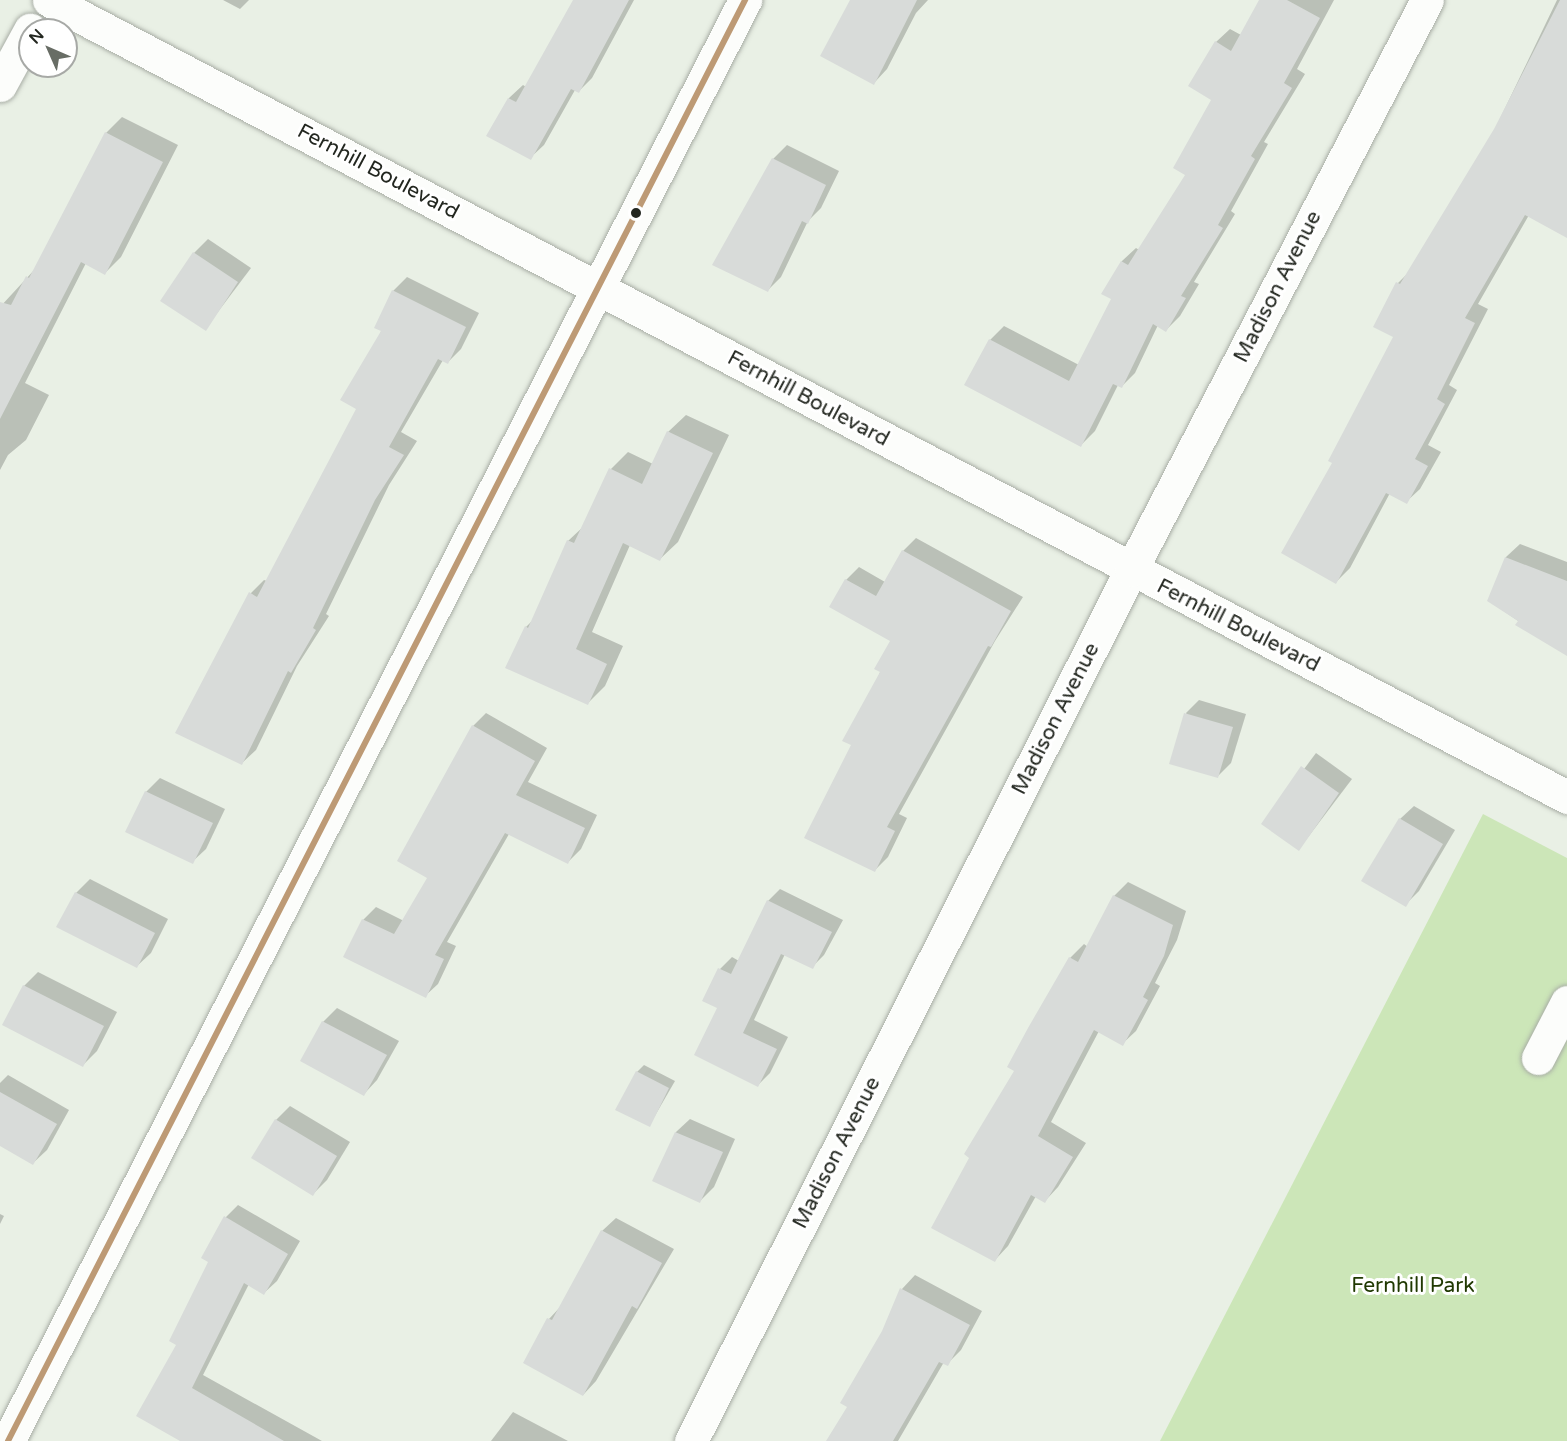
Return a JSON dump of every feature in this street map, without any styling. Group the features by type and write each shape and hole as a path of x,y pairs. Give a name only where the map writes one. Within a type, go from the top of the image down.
{"street":[{"path":"37,18 48,0"},
{"name":"Fernhill Boulevard","path":"48,0 1567,797"},
{"path":"8,1441 746,0"},
{"name":"Madison Avenue","path":"691,1441 1131,570 1427,0"},
{"path":"0,85 18,52"},
{"path":"1539,1058 1567,1002"}],"green space":[{"name":"Fernhill Park","path":"1483,814 1567,858 1567,1441 1160,1441"}],"building":[{"path":"573,0 629,0 579,93 571,89 531,160 486,136 508,98 516,102"},
{"path":"850,0 917,0 874,85 820,56"},
{"path":"1259,0 1287,0 1320,18 1284,83 1292,88 1251,156 1255,159 1218,225 1223,228 1181,296 1186,298 1166,332 1153,324 1122,388 1113,384 1081,447 964,385 989,339 1069,381 1111,299 1101,294 1121,261 1128,265 1185,175 1173,168 1211,100 1188,86 1215,41 1231,51"},
{"path":"1560,0 1567,0 1567,238 1525,215 1465,318 1475,323 1437,399 1445,404 1415,459 1428,466 1407,504 1386,493 1336,584 1281,553 1332,463 1328,461 1393,337 1373,327 1396,282 1400,284 1494,129"},
{"path":"105,132 163,162 105,275 81,262 0,419 0,302 11,305 26,276 29,278"},
{"path":"772,158 826,185 808,224 802,221 768,292 712,265"},
{"path":"193,252 238,282 206,331 160,301"},
{"path":"392,290 466,327 448,364 438,359 389,447 404,455 375,500 313,628 316,630 291,673 288,671 242,765 175,733 249,592 257,597 356,409 340,400 381,331 374,328"},
{"path":"667,431 713,453 660,561 623,543 576,649 607,664 588,705 505,668 525,626 528,628 567,540 574,543 609,468 642,484"},
{"path":"902,550 1011,611 991,647 988,646 887,827 895,831 875,872 804,838 851,745 842,741 880,672 874,669 890,641 829,607 845,579 876,596"},
{"path":"1505,557 1567,581 1567,656 1515,625 1518,621 1487,601"},
{"path":"1184,713 1233,727 1218,778 1169,764"},
{"path":"472,725 535,761 516,795 585,828 568,864 505,833 435,955 444,959 426,998 343,957 362,919 394,934 427,878 397,861"},
{"path":"1301,766 1339,793 1299,851 1261,824"},
{"path":"145,791 213,823 193,864 125,832"},
{"path":"1399,818 1443,844 1406,907 1361,881"},
{"path":"75,892 155,933 137,968 56,927"},
{"path":"1113,895 1173,925 1164,956 1143,997 1148,1000 1123,1046 1094,1030 1038,1136 1073,1157 1045,1203 1031,1195 995,1262 931,1228 969,1158 964,1154 1014,1071 1007,1067 1028,1028 1069,957 1078,962"},
{"path":"767,900 832,932 813,969 781,954 743,1033 777,1049 758,1087 694,1055 717,1008 702,1001 718,968 731,974"},
{"path":"23,985 104,1026 83,1067 2,1025"},
{"path":"322,1021 387,1055 364,1096 300,1061"},
{"path":"636,1071 669,1088 650,1127 615,1110"},
{"path":"0,1092 57,1124 33,1165 0,1146"},
{"path":"275,1119 337,1156 313,1196 251,1158"},
{"path":"675,1132 723,1152 700,1203 652,1181"},
{"path":"224,1216 288,1254 264,1295 244,1283 192,1388 284,1441 180,1441 136,1416 176,1345 169,1341 208,1262 201,1258"},
{"path":"601,1230 662,1263 637,1309 632,1306 583,1396 523,1363 547,1318 552,1320"},
{"path":"900,1288 970,1325 948,1366 939,1362 893,1441 826,1441 847,1407 840,1403 882,1331"}],"transit line":[{"path":"8,1441 745,0"}]}
